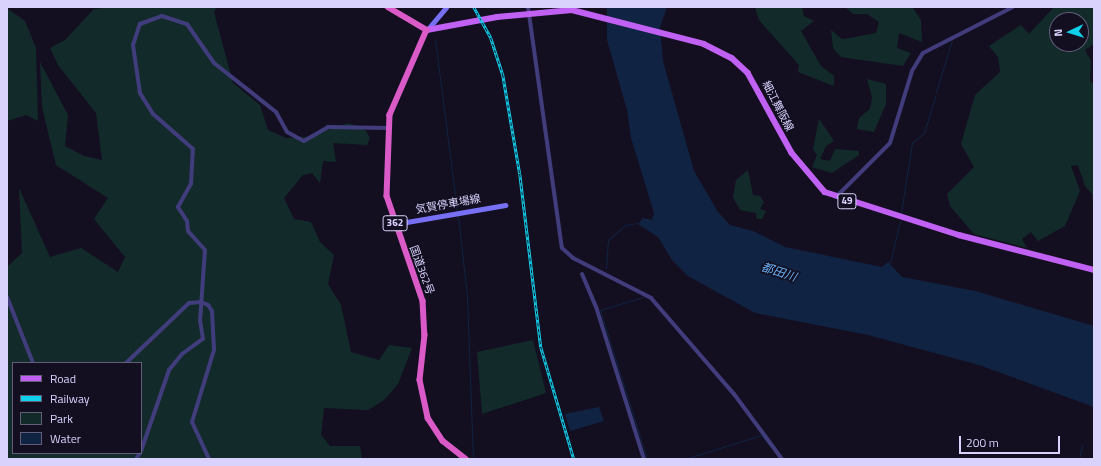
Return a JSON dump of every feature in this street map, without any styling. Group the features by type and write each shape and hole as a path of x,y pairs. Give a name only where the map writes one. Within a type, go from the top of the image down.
{"highway":[{"path":"388,7 427,30"},
{"name":"国道362号","path":"427,30 392,106 389,128 387,196 395,224 423,301 425,335 420,380 428,418 443,441 466,459"}],"main road":[{"path":"427,30 446,7"},
{"name":"細江舞阪線","path":"427,30 529,14 572,10 594,13 670,34 713,48 748,74 801,167 820,188 836,197 991,244 1094,270"},
{"name":"気賀停車場線","path":"395,224 457,212 505,205"}],"street":[{"path":"528,7 562,248 573,258 651,298 734,394 782,459"},
{"path":"836,197 890,143 912,71 923,53 1013,7"},
{"path":"142,446 169,370 182,354 203,339 201,302 205,250 188,231 178,207 191,184 192,148 153,114 140,93 133,45 140,24 162,16 187,24 214,63 276,112 287,132 304,141 328,127 389,128"},
{"path":"582,274 597,310 644,459"},
{"path":"7,297 33,362"},
{"path":"127,362 188,303 201,302 212,311 214,338 192,422 209,459"}],"green space":[{"path":"118,7 217,7 214,12 233,83 260,105 268,130 286,138 306,137 349,123 366,131 370,138 367,145 333,143 336,162 323,161 320,183 312,173 303,175 284,198 294,219 311,222 320,242 334,255 328,284 341,305 351,352 379,360 389,345 412,348 398,384 384,400 368,410 324,408 321,435 330,446 360,446 362,459 7,459 7,267 22,253 19,188 50,257 81,248 118,272 125,257 94,219 108,198 56,165 42,107 40,62 68,115 65,146 84,156 102,160 96,113 58,65 50,48 65,40 94,9"},
{"path":"755,7 802,7 804,16 814,21 801,31 821,66 834,76 834,86 798,72 799,65 759,20"},
{"path":"845,7 912,7 921,20 922,42 899,33 897,48 911,53 903,66 841,57 833,48 831,30 842,39 850,38 876,33 879,22 867,14 853,14"},
{"path":"1054,7 1094,7 1094,44 1089,47 1089,12 1049,12"},
{"path":"8,9 25,21 36,48 38,121 26,115 7,121"},
{"path":"1049,12 1049,52 1086,52 1091,61 1090,81 1094,84 1094,217 1092,194 1085,186 1078,165 1071,166 1080,191 1065,226 1038,241 1031,232 1022,239 1027,248 974,234 950,206 947,194 974,167 961,144 975,95 1000,72 998,57 989,46 1021,25 1029,34"},
{"path":"867,79 886,84 886,104 874,132 857,129 859,118 870,109 872,97"},
{"path":"819,119 834,141 826,146 820,159 830,161 835,149 859,151 859,155 832,173 812,167 817,155 813,149"},
{"path":"748,170 753,195 760,196 764,202 760,209 766,211 762,219 757,219 756,213 740,210 733,197 736,180"},
{"path":"533,340 546,393 482,414 477,352"}],"water":[{"name":"都田川","path":"607,7 667,7 660,27 663,61 694,171 718,212 730,225 753,231 785,247 882,267 888,262 902,277 975,291 1094,326 1094,407 979,365 868,335 755,313 688,276 672,260 658,237 638,224 643,218 652,220 654,213 631,138 627,110 607,40"},
{"path":"599,407 604,421 570,431 565,414"}],"waterway":[{"path":"435,39 457,211"},
{"path":"936,92 952,40"},
{"path":"901,213 912,143 924,133 935,96"},
{"path":"458,216 467,296 473,459"},
{"path":"890,263 900,221"},
{"path":"606,268 608,240 625,225 637,223"},
{"path":"643,297 600,310 647,459"},
{"path":"685,459 761,435 771,447"},
{"path":"1079,459 1082,445"}],"railway":[{"path":"474,7 491,38 503,75 520,174 541,347 574,459"}]}
